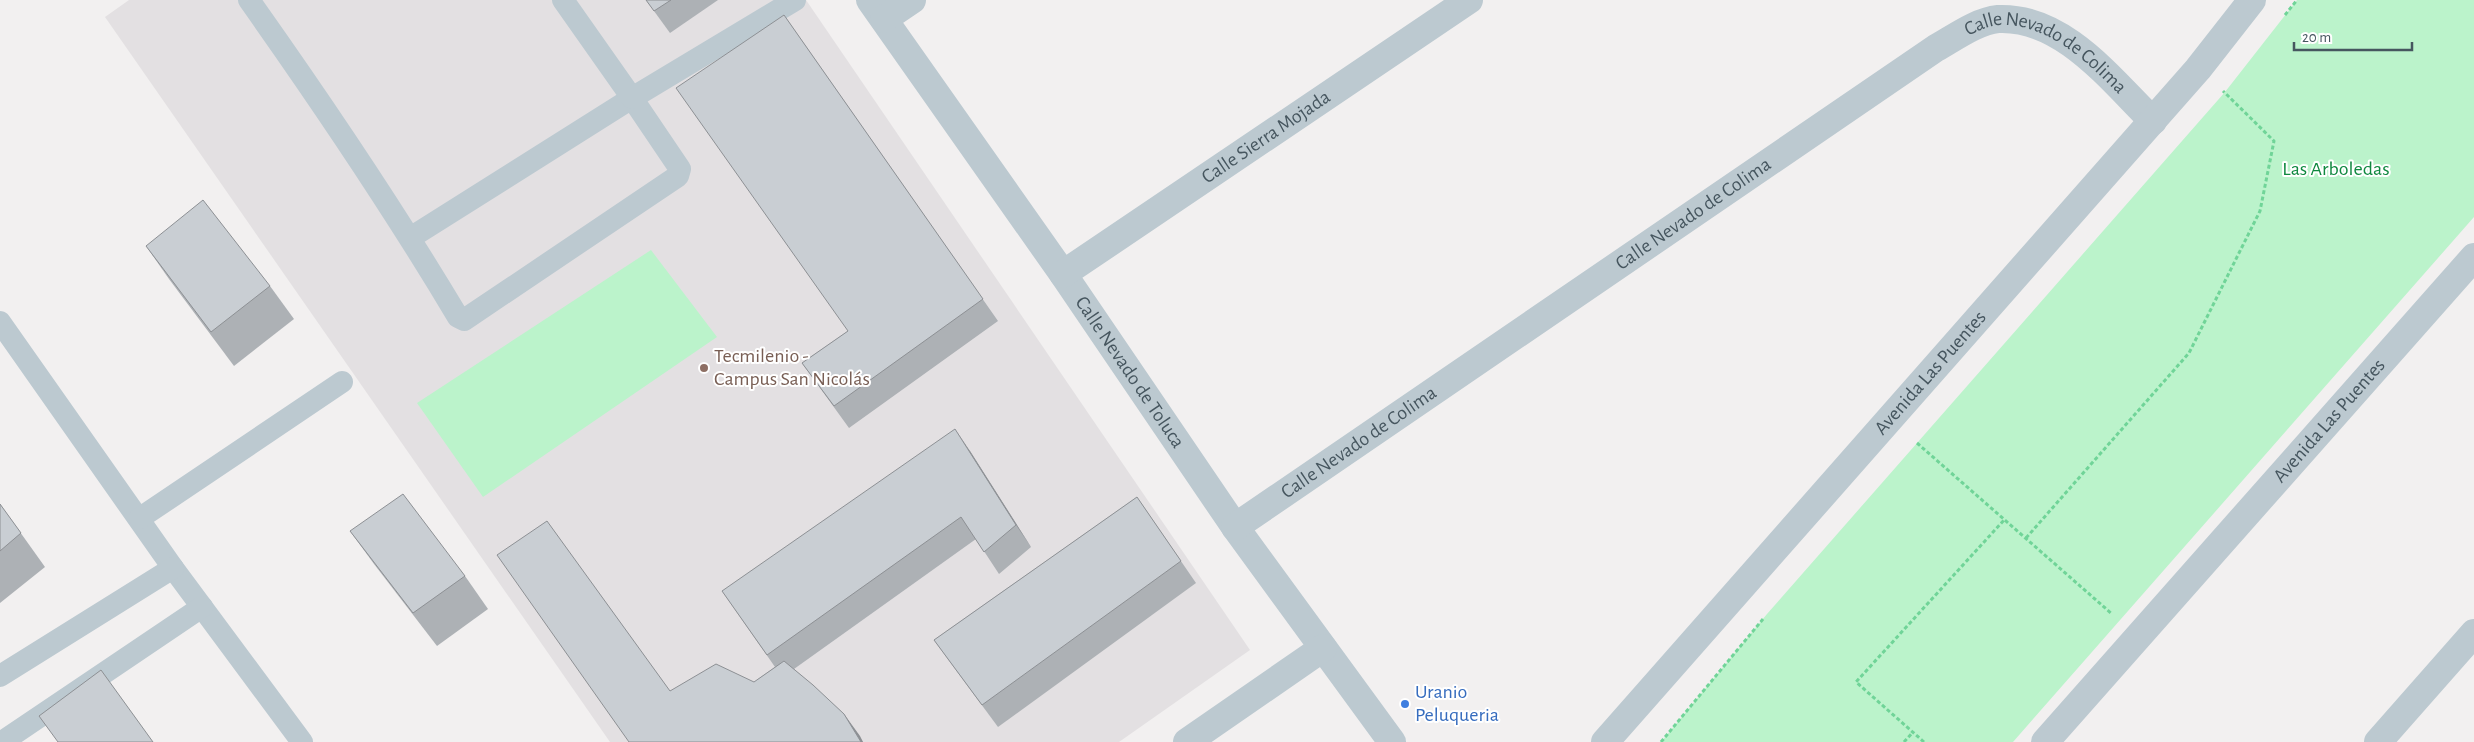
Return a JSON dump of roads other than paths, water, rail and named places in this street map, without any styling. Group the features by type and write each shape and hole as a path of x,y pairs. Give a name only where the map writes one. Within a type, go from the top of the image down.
{"street":[{"path":"877,10 912,0"},
{"name":"Calle Sierra Mojada","path":"1063,274 1469,0"},
{"name":"Avenida Las Puentes","path":"1605,742 2153,121 2198,69 2252,0"},
{"name":"Calle Nevado de Toluca","path":"877,10 1063,274 1235,526 1392,742"},
{"name":"Calle Nevado de Colima","path":"1235,526 1936,48 1973,27 1997,19 2017,20 2052,33 2074,44 2153,121"},
{"name":"Avenida Las Puentes","path":"2045,742 2474,257"},
{"path":"2378,742 2474,633"},
{"path":"1187,742 1323,648"}],"lane":[{"path":"249,0 302,75 410,238 458,317 467,320 680,174 680,169 563,0"},
{"path":"410,238 632,98 795,0"},
{"path":"0,322 140,518 173,568 302,742"},
{"path":"140,518 342,382"},
{"path":"0,676 173,568"},
{"path":"2,742 202,607"}],"place":[{"name":"Tecmilenio - Campus San Nicolás","path":"704,368"},
{"name":"Uranio Peluqueria","path":"1405,704"}],"park label":[{"name":"Las Arboledas","path":"2336,169"}]}
